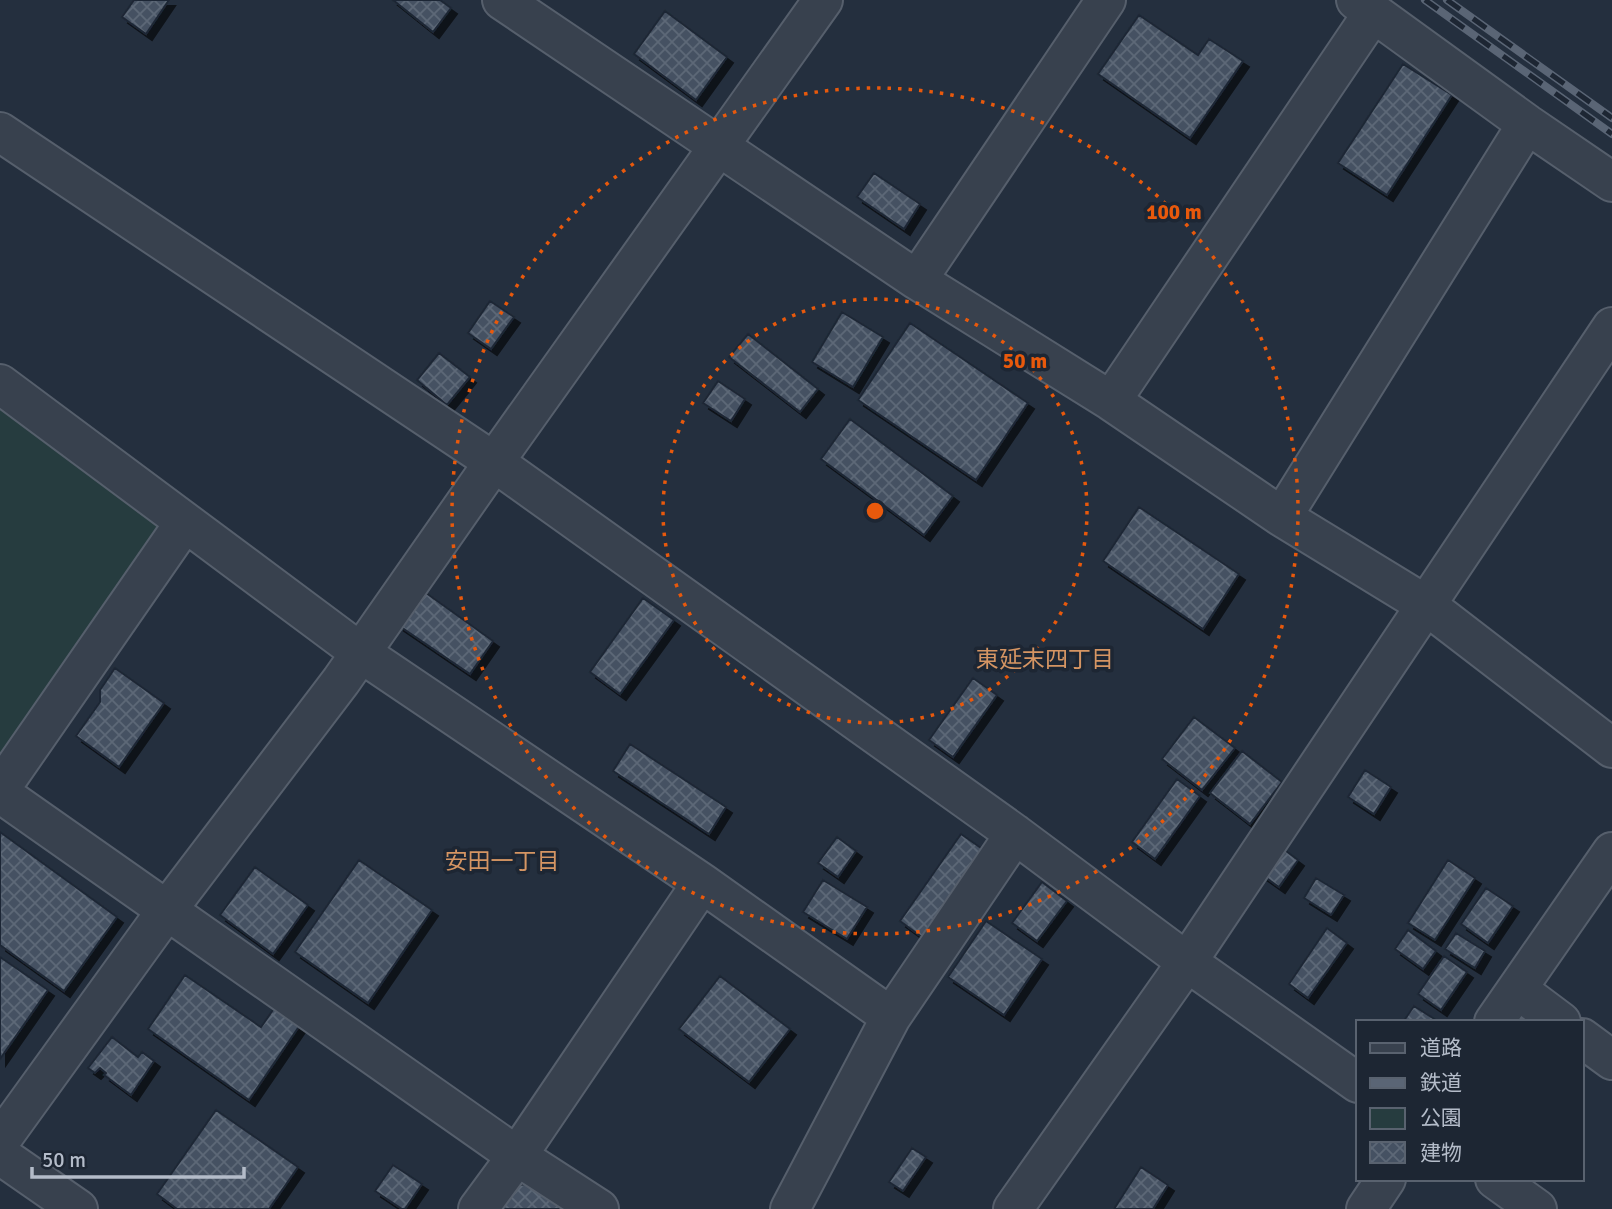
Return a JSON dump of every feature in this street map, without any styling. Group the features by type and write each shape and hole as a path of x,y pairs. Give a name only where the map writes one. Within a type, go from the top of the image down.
{"street":[{"path":"502,0 917,280 1111,401 1282,517 1426,605 1612,748"},
{"path":"0,1141 167,910 361,653 823,0"},
{"path":"917,280 1106,0"},
{"path":"1111,401 1365,6 1612,182"},
{"path":"1282,517 1527,124"},
{"path":"0,132 494,462 1016,834 1186,962 1356,1082"},
{"path":"1013,1209 1186,962 1612,327"},
{"path":"0,384 361,653 702,883 891,1017"},
{"path":"185,522 0,791 517,1156 599,1209"},
{"path":"790,1209 891,1017 1016,834"},
{"path":"1495,1020 1612,852"},
{"path":"478,1209 517,1156 702,883"},
{"path":"1517,989 1558,1020"},
{"path":"1584,1039 1612,1060"},
{"path":"0,1155 78,1209"},
{"path":"1366,1209 1385,1181"},
{"path":"1497,1181 1537,1209"}],"green space":[{"path":"0,405 165,528 0,763"}],"building":[{"path":"134,0 169,0 146,34 122,17"},
{"path":"393,0 440,0 451,8 433,32"},
{"path":"665,11 727,57 696,100 634,54"},
{"path":"1139,15 1198,55 1209,39 1243,61 1190,138 1098,74"},
{"path":"1403,64 1452,95 1387,195 1338,163"},
{"path":"874,173 920,204 904,229 857,197"},
{"path":"490,301 514,317 491,349 468,333"},
{"path":"842,312 883,337 853,387 812,362"},
{"path":"910,323 1028,403 976,480 858,400"},
{"path":"748,334 818,389 800,412 729,357"},
{"path":"439,353 470,377 447,405 417,380"},
{"path":"718,381 745,399 731,421 703,403"},
{"path":"850,419 953,496 924,535 821,459"},
{"path":"1139,507 1239,574 1203,629 1103,561"},
{"path":"422,590 493,641 470,674 398,625"},
{"path":"643,598 674,620 620,694 590,672"},
{"path":"115,668 164,703 119,767 76,736 100,702 100,690"},
{"path":"973,678 997,695 953,757 929,740"},
{"path":"1194,717 1235,748 1202,790 1162,759"},
{"path":"630,744 726,807 709,834 613,771"},
{"path":"1242,751 1282,782 1250,824 1210,793"},
{"path":"1365,770 1391,787 1374,814 1348,797"},
{"path":"1177,779 1200,796 1155,859 1132,842"},
{"path":"0,832 117,917 64,991 0,945"},
{"path":"961,834 991,855 930,943 900,921"},
{"path":"837,837 856,851 838,877 818,863"},
{"path":"1282,848 1298,860 1279,887 1262,875"},
{"path":"359,860 432,910 368,1003 295,952"},
{"path":"1448,860 1475,878 1435,940 1408,923"},
{"path":"255,867 308,905 273,954 220,915"},
{"path":"1316,878 1344,895 1331,915 1304,898"},
{"path":"823,880 867,907 847,939 803,912"},
{"path":"1042,882 1067,901 1037,941 1012,923"},
{"path":"1486,888 1513,906 1488,943 1461,924"},
{"path":"986,921 1042,959 1004,1015 948,977"},
{"path":"1327,928 1347,943 1308,998 1289,984"},
{"path":"1408,930 1436,951 1423,969 1395,949"},
{"path":"1456,933 1485,951 1475,968 1445,949"},
{"path":"1444,956 1467,972 1441,1010 1418,994"},
{"path":"0,957 48,990 0,1059"},
{"path":"185,975 261,1027 275,1007 300,1025 249,1100 148,1029"},
{"path":"720,976 790,1029 749,1082 679,1029"},
{"path":"1414,1006 1436,1020 1404,1020"},
{"path":"112,1037 138,1057 142,1052 154,1061 131,1095 104,1075 106,1073 100,1068 95,1073 88,1068"},
{"path":"216,1110 298,1167 269,1209 177,1209 157,1194"},
{"path":"912,1148 926,1157 903,1191 889,1182"},
{"path":"393,1165 422,1184 405,1209 375,1191"},
{"path":"1141,1167 1168,1185 1153,1209 1114,1209"},
{"path":"530,1184 565,1209 501,1209 517,1185"}],"railway":[{"path":"1425,0 1612,134"},
{"path":"1447,0 1612,118"}],"district":[{"name":"東延末四丁目","path":"1045,659"},
{"name":"安田一丁目","path":"502,861"}]}
